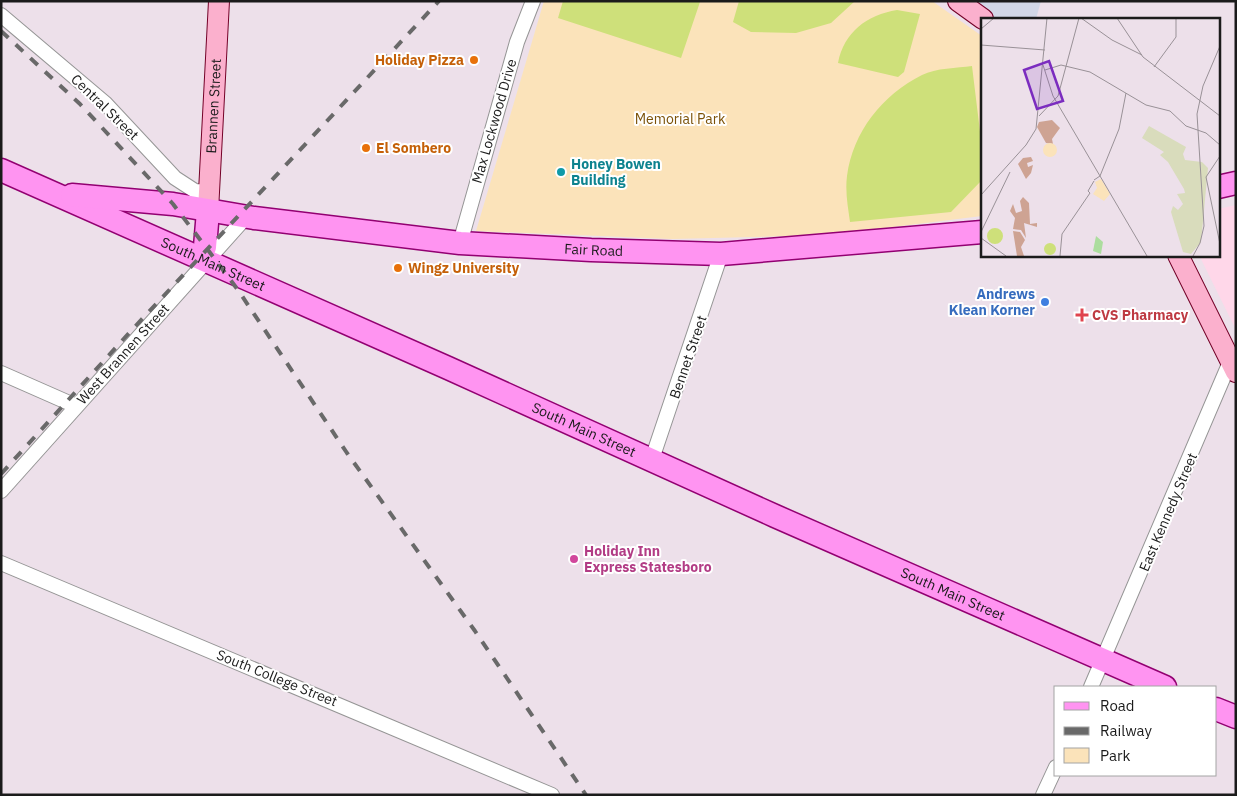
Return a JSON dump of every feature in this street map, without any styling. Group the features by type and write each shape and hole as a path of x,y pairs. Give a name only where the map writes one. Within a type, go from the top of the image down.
{"main road":[{"name":"South Main Street","path":"1,170 1163,686"},
{"path":"1220,186 1236,183"},
{"name":"Fair Road","path":"54,194 173,204 209,201 246,217 460,243 591,250 721,254 981,232"},
{"path":"204,260 209,201"},
{"path":"1217,708 1236,717"}],"street":[{"name":"Brannen Street","path":"209,201 219,1"},
{"name":"Max Lockwood Drive","path":"460,243 517,42 534,1"},
{"path":"958,1 982,18"},
{"name":"Central Street","path":"1,15 106,104 175,178 209,201"},
{"name":"West Brannen Street","path":"1,491 204,260 246,217"},
{"name":"Bennet Street","path":"652,459 721,254"},
{"path":"1178,256 1233,367"},
{"name":"East Kennedy Street","path":"1091,686 1233,367"},
{"path":"1,373 76,406"},
{"name":"South College Street","path":"1,563 552,795"},
{"path":"1043,795 1054,771"}],"shaded area":[{"path":"958,1 1041,1 1036,18 982,18"},
{"path":"1236,205 1236,330 1199,256 1220,256 1220,209"}],"green space":[{"name":"Memorial Park","path":"544,1 932,1 981,35 981,216 828,235 672,239 476,231"},
{"path":"563,1 700,2 681,58 558,18"},
{"path":"739,1 855,1 831,23 796,33 751,32 733,22"},
{"path":"897,10 920,14 904,72 898,77 838,63 841,52 851,34 876,16"},
{"path":"972,66 981,140 981,181 951,212 850,222 846,188 847,176 850,160 863,130 882,104 894,93 922,75 940,70"}],"railway":[{"path":"1,474 130,332 439,1"},
{"path":"1,31 80,104 173,204 238,290 347,453 475,631 586,795"}],"place":[{"name":"Holiday Pizza","path":"474,60"},
{"name":"El Sombero","path":"366,148"},
{"name":"Honey Bowen Building","path":"561,172"},
{"name":"Wingz University","path":"398,268"},
{"name":"Andrews Klean Korner","path":"1045,302"},
{"name":"CVS Pharmacy","path":"1082,315"},
{"name":"Holiday Inn Express Statesboro","path":"574,559"}]}
